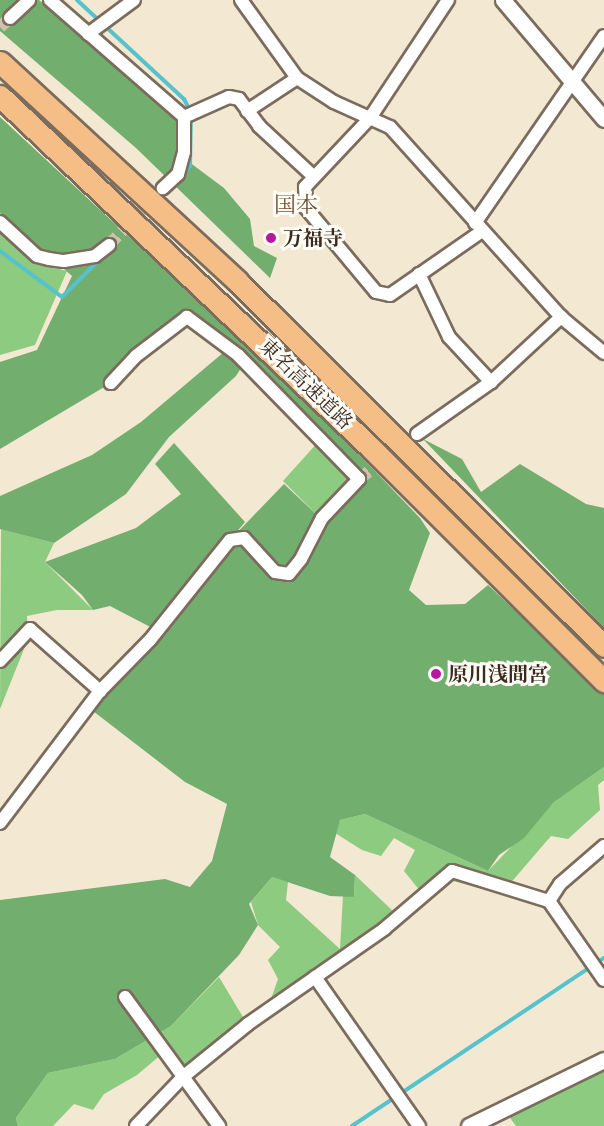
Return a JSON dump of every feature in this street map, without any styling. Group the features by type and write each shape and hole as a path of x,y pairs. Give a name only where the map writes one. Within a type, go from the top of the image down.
{"highway":[{"name":"東名高速道路","path":"0,62 246,291 604,646"},
{"name":"東名高速道路","path":"0,96 354,431 604,681"}],"street":[{"path":"10,18 29,0"},
{"path":"50,0 184,117 184,152 178,174 163,188"},
{"path":"88,34 134,0"},
{"path":"241,0 297,78 334,102 390,127 561,317 604,353"},
{"path":"448,0 370,118 304,187 306,208 376,292 390,294 478,227 572,81 604,36"},
{"path":"503,0 604,118"},
{"path":"247,111 297,78"},
{"path":"184,117 229,97 239,99 247,111 314,177"},
{"path":"0,222 37,256 49,259 64,261 95,256 109,245"},
{"path":"419,274 449,337 491,382"},
{"path":"0,823 100,691 150,640 230,540 244,538 275,572 289,574 301,559 322,518 359,479 238,355 187,317 136,356 111,382"},
{"path":"417,434 491,382 561,317"},
{"path":"0,660 30,629 100,691"},
{"path":"549,901 560,884 604,846"},
{"path":"136,1126 184,1076 248,1024 384,929 452,871 549,901 604,980"},
{"path":"315,977 419,1126"},
{"path":"125,997 219,1126"},
{"path":"469,1126 604,1060"}],"green space":[{"path":"0,0 39,0 184,117 181,156 224,188 250,219 254,246 277,258 270,278 136,148 0,31"},
{"path":"0,117 318,412 420,518 430,533 409,590 426,605 465,604 488,585 604,694 604,767 553,803 524,838 499,855 488,871 365,814 340,820 330,857 355,875 354,897 330,896 272,877 249,904 258,925 239,955 171,1026 115,1059 48,1073 16,1118 18,1126 0,1126 0,900 165,879 190,887 212,861 227,804 185,782 93,711 156,630 110,606 93,610 82,595 45,562 136,528 181,494 155,464 174,443 245,522 230,540 284,484 317,515 358,479 251,363 190,310 157,333 111,383 0,449 0,362 37,350 72,276 0,213"},
{"path":"0,223 39,264 67,271 35,345 0,355"},
{"path":"224,352 245,362 236,376 169,437 126,494 54,543 0,529 0,496 92,455 141,422"},
{"path":"423,439 462,459 481,492 520,464 586,504 604,508 604,628"},
{"path":"319,441 357,482 317,515 283,481"},
{"path":"1,529 54,543 45,562 93,610 57,610 27,616 28,639 0,709"},
{"path":"604,767 604,780 598,785 600,810 568,839 551,836 501,894 453,881 425,897 404,871 415,850 394,838 381,856 362,850 335,833 340,820 365,814 488,871 553,803"},
{"path":"355,875 396,914 384,929 271,999 278,979 268,960 280,947 258,925 251,902 272,877 288,882 286,900 340,949 343,895 354,897"},
{"path":"219,977 243,1017 180,1073 163,1053 137,1075 104,1094 93,1110 74,1104 53,1126 18,1126 16,1118 48,1073 115,1059 171,1026"},
{"path":"604,1069 604,1126 516,1126 508,1115"}],"waterway":[{"path":"77,0 184,99 191,113 190,166 169,189"},
{"path":"0,251 62,297 99,260"},
{"path":"352,1126 604,958"}],"tunnel":[{"path":"0,27 10,18"},
{"path":"109,245 154,197"},
{"path":"359,479 417,434"}],"place":[{"name":"万福寺","path":"271,238"},
{"name":"原川浅間宮","path":"436,674"}],"district":[{"name":"国本","path":"296,206"}]}
